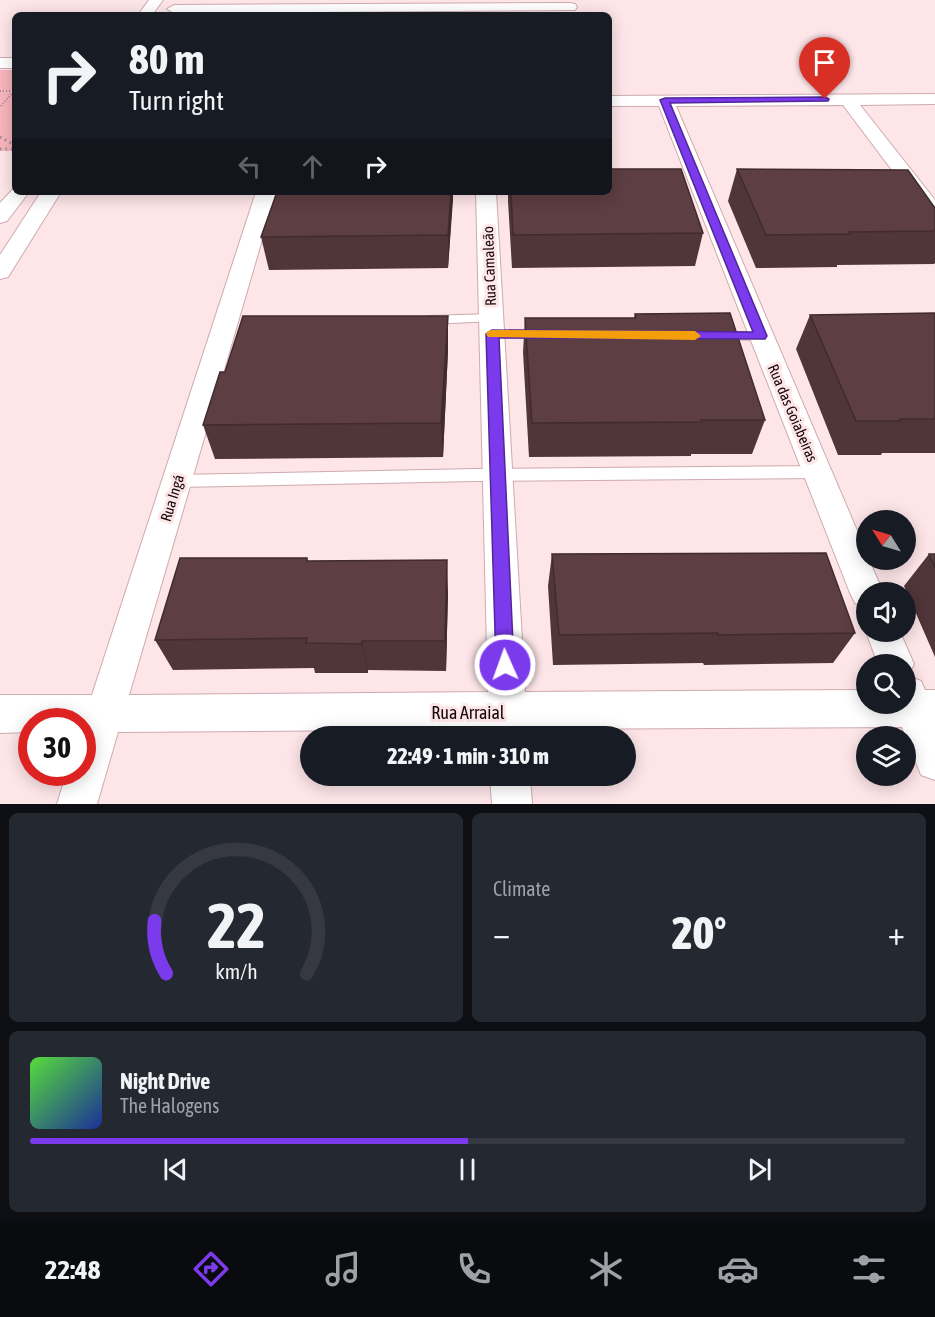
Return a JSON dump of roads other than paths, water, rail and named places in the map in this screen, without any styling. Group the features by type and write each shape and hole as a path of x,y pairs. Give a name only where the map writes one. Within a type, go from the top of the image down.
{"street":[{"path":"175,8 251,12 338,8 570,7"},
{"path":"848,99 935,214"},
{"path":"612,100 935,99"},
{"name":"Rua das Goiabeiras","path":"665,100 691,178 761,336 863,582"},
{"path":"0,217 17,195"},
{"path":"0,272 49,195"},
{"name":"Rua Ingá","path":"77,804 177,481 232,324 265,195"},
{"name":"Rua Camaleão","path":"486,195 508,724"},
{"path":"918,702 935,761"},
{"name":"Rua Arraial","path":"0,714 105,713 508,724 918,702"},
{"path":"511,786 512,804"}],"lane":[{"path":"410,320 492,326 551,334"},
{"path":"702,336 761,336"},
{"path":"177,481 818,472"}]}
